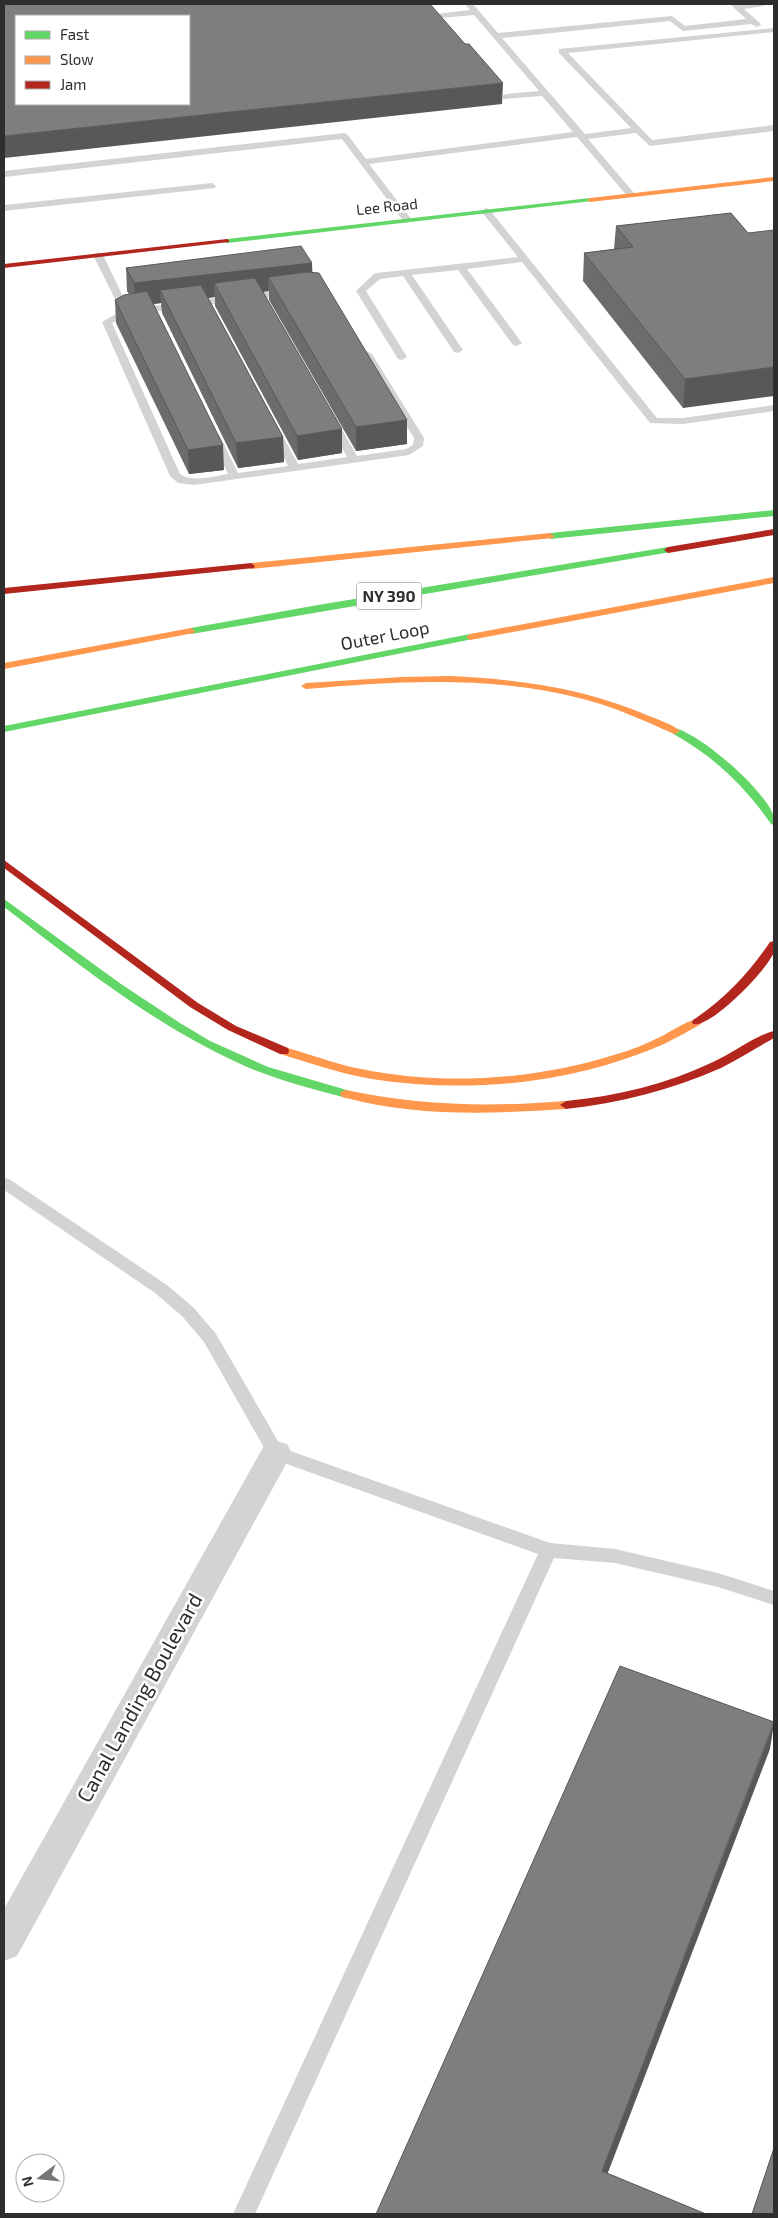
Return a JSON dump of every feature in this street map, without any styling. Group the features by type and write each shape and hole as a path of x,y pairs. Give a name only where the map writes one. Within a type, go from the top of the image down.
{"main road":[{"name":"Lee Road","path":"4,266 774,179"},
{"path":"4,591 774,513"},
{"name":"NY 390","path":"4,666 309,610 774,532"},
{"name":"Outer Loop","path":"4,729 774,580"},
{"path":"295,687 362,680 445,678 516,682 578,694 636,713 670,727 699,745 741,778 764,804 774,822"},
{"path":"86,712 259,691"},
{"path":"4,863 170,987 232,1028 278,1050 311,1060 346,1069 400,1078 475,1081 525,1078 575,1069 634,1052 675,1034 714,1010 745,984 766,959 774,944"},
{"path":"4,902 55,942 129,993 222,1051 278,1075 333,1091 371,1099 423,1106 485,1110 544,1107 598,1100 652,1088 696,1073 738,1055 774,1034"}],"street":[{"name":"Canal Landing Boulevard","path":"4,1944 276,1453"}],"lane":[{"path":"470,4 631,195"},
{"path":"735,5 763,4"},
{"path":"735,5 774,41"},
{"path":"428,17 476,12"},
{"path":"497,36 672,18 683,29 753,21"},
{"path":"774,30 562,52 650,143 774,128"},
{"path":"506,97 546,93"},
{"path":"363,162 638,130"},
{"path":"4,174 344,136 407,220"},
{"path":"4,208 212,186"},
{"path":"486,211 654,421 683,421 774,408"},
{"path":"98,255 126,312"},
{"path":"402,357 361,291 377,276 525,259"},
{"path":"461,267 517,343"},
{"path":"406,273 458,350"},
{"path":"297,291 263,300 209,307 155,313 126,312 107,322 175,476 182,480 194,482 409,452 418,446 419,438 362,346"},
{"path":"325,408 354,460"},
{"path":"267,416 295,468"},
{"path":"209,424 235,476"},
{"path":"4,1183 161,1289 188,1312 210,1338 276,1453 549,1550 614,1556 718,1580 774,1598"},
{"path":"244,2214 549,1550"}],"building":[{"path":"4,4 430,4 503,83 4,136"},
{"path":"731,213 748,233 774,230 774,367 685,379 584,253 633,247 616,226"},
{"path":"301,246 312,263 134,283 126,268"},
{"path":"306,272 319,273 407,420 356,427 268,277"},
{"path":"255,278 342,429 297,436 214,283"},
{"path":"201,285 283,437 236,443 160,290"},
{"path":"147,291 223,445 188,450 115,300 124,295"},
{"path":"620,1666 774,1722 602,2171 706,2214 376,2214"},
{"path":"774,2148 774,2214 752,2214"}],"traffic: fast":[{"path":"227,241 590,200"},
{"path":"550,536 774,513"},
{"path":"191,631 668,550"},
{"path":"4,729 470,637"},
{"path":"675,731 690,739 731,770 754,794 774,822"},
{"path":"4,902 117,987 176,1026 238,1059 264,1070 346,1094"}],"traffic: slow":[{"path":"590,200 774,179"},
{"path":"251,566 550,536"},
{"path":"470,637 774,580"},
{"path":"4,666 191,631"},
{"path":"306,686 402,679 495,681 540,687 585,697 630,711 675,731"},
{"path":"284,1051 339,1068 372,1075 412,1080 454,1082 497,1080 539,1076 581,1068 622,1056 661,1041 697,1022"},
{"path":"346,1094 373,1100 428,1107 483,1109 566,1105"}],"traffic: jam":[{"path":"4,266 227,241"},
{"path":"668,550 774,532"},
{"path":"4,591 251,566"},
{"path":"4,863 194,1005 232,1028 284,1051"},
{"path":"697,1022 720,1006 740,987 758,967 774,944"},
{"path":"566,1105 623,1096 682,1079 717,1065 774,1034"}]}
